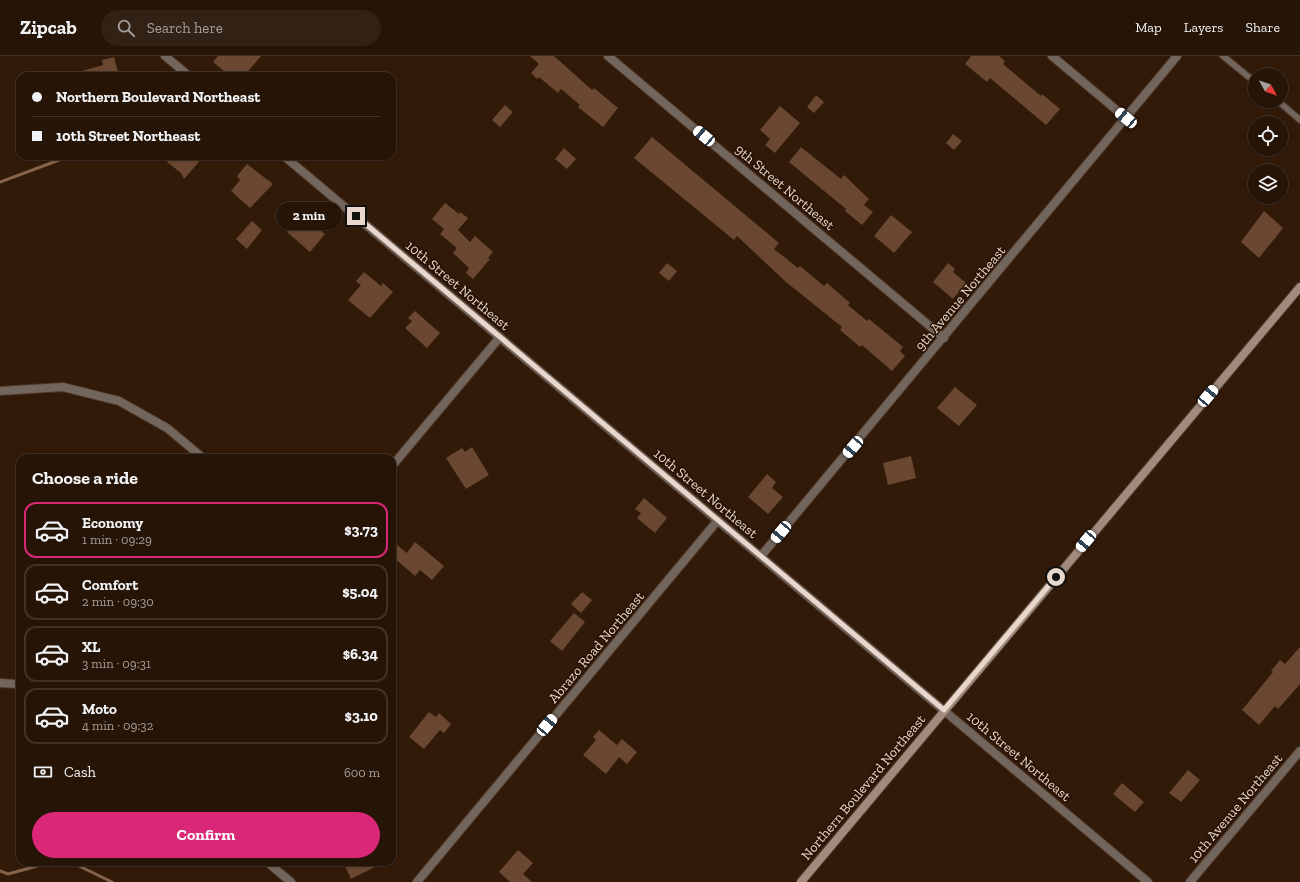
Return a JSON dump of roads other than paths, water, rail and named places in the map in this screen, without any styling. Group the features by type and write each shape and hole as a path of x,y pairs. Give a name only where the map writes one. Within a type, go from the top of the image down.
{"main road":[{"name":"Northern Boulevard Northeast","path":"801,882 1300,287"}],"street":[{"path":"165,56 184,72"},
{"name":"9th Street Northeast","path":"608,56 944,338"},
{"path":"1052,56 1126,118"},
{"name":"9th Avenue Northeast","path":"761,556 944,338 1177,56"},
{"name":"10th Street Northeast","path":"289,160 1148,882"},
{"path":"396,461 500,337"},
{"path":"0,391 63,387 119,401 167,428 198,454"},
{"name":"Abrazo Road Northeast","path":"417,882 718,520"},
{"path":"0,683 16,684"},
{"name":"10th Avenue Northeast","path":"1190,882 1300,751"},
{"path":"272,866 291,882"}],"lane":[{"path":"1223,56 1248,76"},
{"path":"1286,108 1300,120"}],"waterway":[{"path":"0,182 59,160"},
{"path":"0,871 8,874 37,866"},
{"path":"79,866 112,882"}]}
